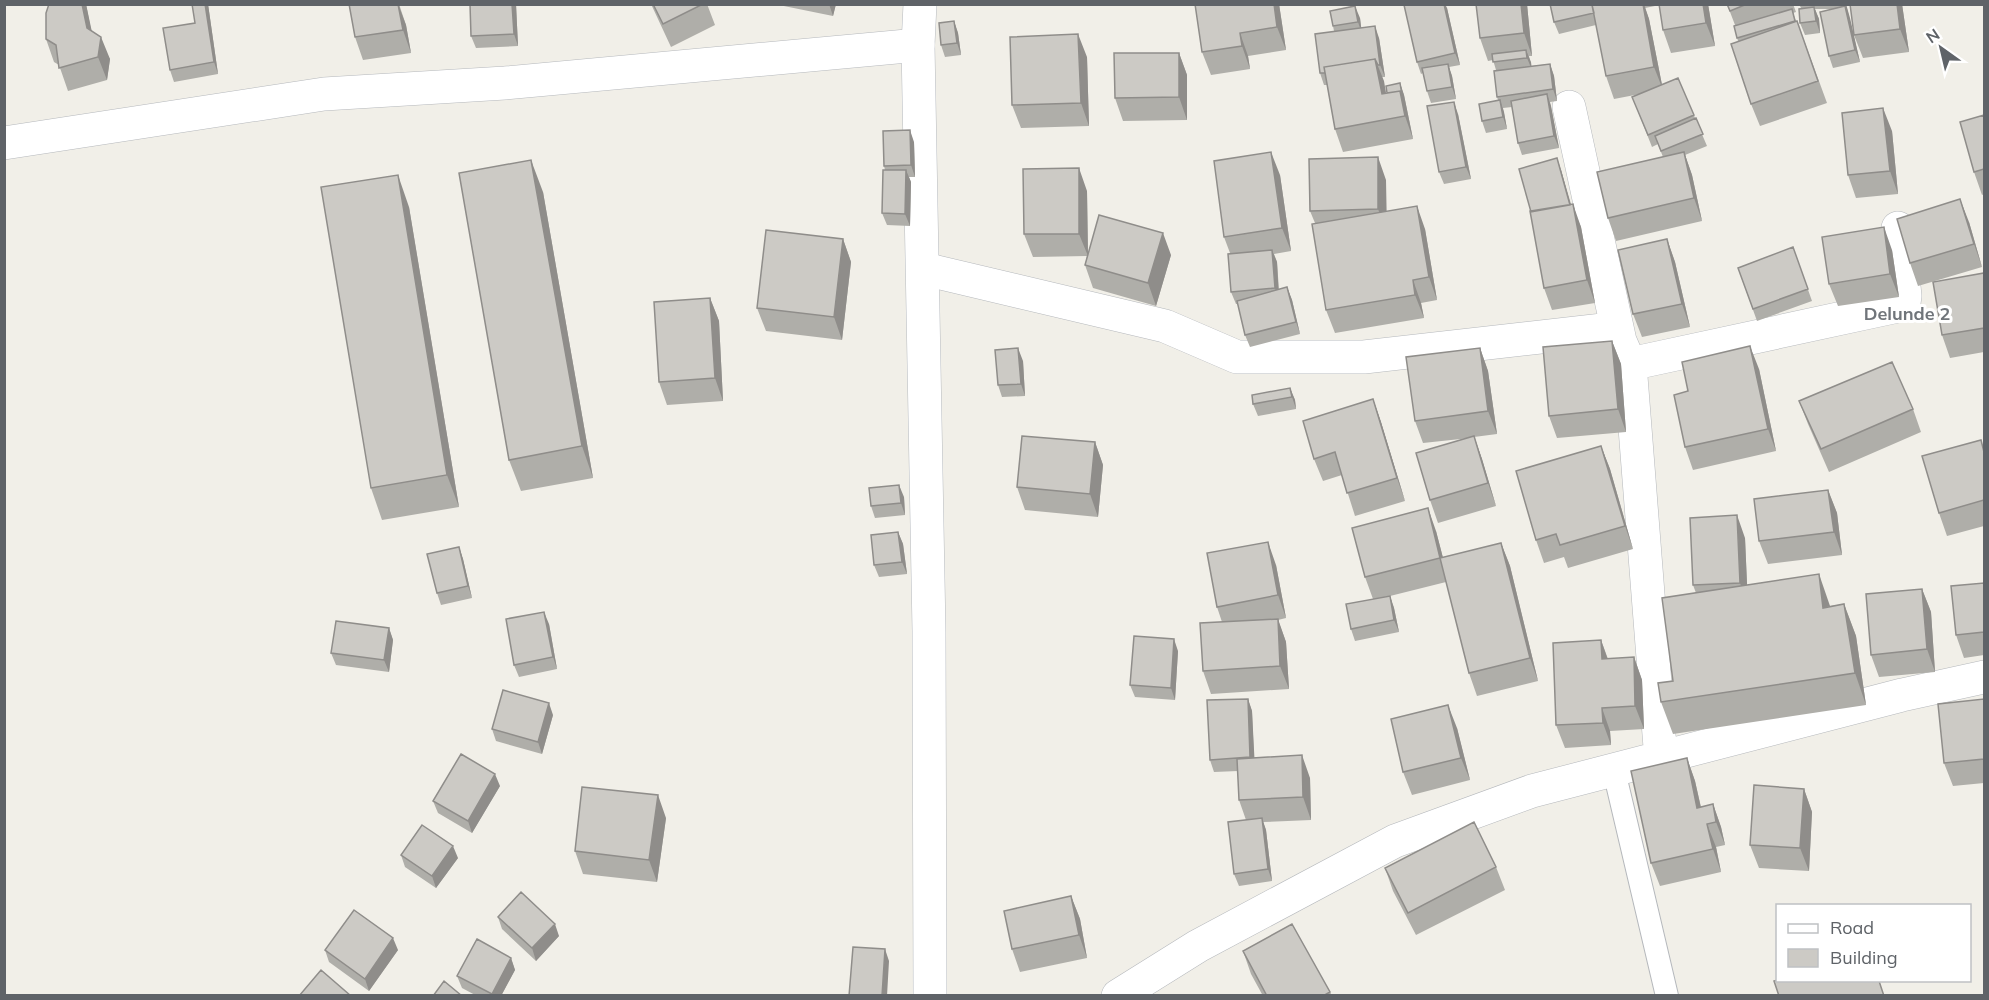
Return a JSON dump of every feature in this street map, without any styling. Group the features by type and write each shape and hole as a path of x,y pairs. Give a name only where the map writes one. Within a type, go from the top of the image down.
{"street":[{"path":"920,4 918,45 924,269 930,996"},
{"path":"4,143 324,94 505,83 918,45"},
{"path":"1569,107 1625,352 1661,760"},
{"path":"1625,352 1898,306 1904,303 1905,297 1898,228"},
{"path":"924,269 1165,326 1237,357 1364,357 1603,330 1625,352"},
{"path":"1118,996 1198,946 1395,841 1532,791 1661,760 1902,695 1984,677"}],"lane":[{"path":"1614,771 1667,996"}],"building":[{"path":"49,4 82,4 87,28 101,37 98,57 59,68 56,45 46,39 46,13"},
{"path":"192,4 205,4 214,62 170,70 163,28 195,23"},
{"path":"349,4 398,4 403,30 355,37"},
{"path":"470,4 512,4 514,34 471,36"},
{"path":"653,4 703,4 663,24"},
{"path":"1195,4 1274,4 1277,27 1240,33 1242,46 1202,52"},
{"path":"1444,4 1455,53 1417,62 1404,5"},
{"path":"1476,4 1521,4 1524,33 1480,38"},
{"path":"1550,4 1596,4 1592,5 1594,13 1554,22"},
{"path":"1643,4 1654,67 1606,76 1592,5"},
{"path":"1659,4 1703,4 1706,23 1663,30"},
{"path":"1727,4 1747,4 1730,11"},
{"path":"1850,4 1897,4 1900,29 1854,35"},
{"path":"1355,6 1358,22 1333,26 1330,11"},
{"path":"1845,6 1855,50 1829,56 1820,12"},
{"path":"1814,7 1816,21 1800,23 1799,9"},
{"path":"1792,9 1795,21 1737,38 1734,26"},
{"path":"954,21 957,43 941,45 939,23"},
{"path":"1797,21 1818,81 1751,104 1731,44"},
{"path":"1375,26 1380,65 1375,59 1324,67 1325,73 1320,73 1315,34"},
{"path":"1078,34 1081,103 1012,105 1010,37"},
{"path":"1526,50 1527,58 1493,62 1492,54"},
{"path":"1114,53 1179,53 1179,97 1115,98"},
{"path":"1375,59 1382,94 1400,91 1405,116 1335,129 1324,67"},
{"path":"1448,64 1452,87 1427,91 1422,68"},
{"path":"1550,64 1553,89 1497,97 1494,71"},
{"path":"1678,78 1694,115 1648,135 1632,97"},
{"path":"1400,83 1402,95 1400,91 1387,93 1386,86"},
{"path":"1547,94 1554,136 1518,143 1511,101"},
{"path":"1500,100 1503,117 1482,121 1479,104"},
{"path":"1454,102 1466,167 1439,172 1427,106"},
{"path":"1883,108 1890,171 1848,175 1842,113"},
{"path":"1984,115 1984,169 1974,172 1960,122"},
{"path":"1696,118 1703,134 1661,151 1655,136"},
{"path":"910,130 911,165 884,166 883,131"},
{"path":"1271,152 1282,228 1224,237 1214,161"},
{"path":"1684,152 1694,198 1608,218 1597,172"},
{"path":"1378,157 1378,209 1310,211 1309,159"},
{"path":"1557,158 1570,205 1531,212 1519,169"},
{"path":"531,160 582,446 509,460 459,173"},
{"path":"1079,168 1079,234 1024,234 1023,169"},
{"path":"883,170 906,170 905,214 882,213"},
{"path":"398,175 447,475 371,488 321,187"},
{"path":"1960,199 1974,244 1910,263 1897,219"},
{"path":"1573,204 1587,280 1544,288 1530,211"},
{"path":"1417,206 1429,277 1413,280 1415,295 1326,310 1312,224"},
{"path":"1099,215 1163,233 1148,283 1085,265"},
{"path":"1884,227 1890,274 1829,284 1822,237"},
{"path":"766,230 843,239 834,317 757,308"},
{"path":"1667,239 1682,304 1633,314 1618,250"},
{"path":"1793,247 1808,289 1753,309 1738,268"},
{"path":"1272,250 1275,288 1231,292 1228,254"},
{"path":"1984,273 1984,328 1942,335 1933,282"},
{"path":"1287,287 1296,322 1245,335 1237,301"},
{"path":"710,298 715,378 659,382 654,302"},
{"path":"1612,341 1618,409 1549,416 1543,347"},
{"path":"1750,346 1768,429 1685,447 1674,395 1688,391 1682,362"},
{"path":"1018,348 1021,384 998,385 995,350"},
{"path":"1480,348 1488,411 1415,421 1406,357"},
{"path":"1892,362 1913,409 1821,449 1799,401"},
{"path":"1290,388 1292,397 1253,404 1252,395"},
{"path":"1373,399 1397,478 1347,493 1335,452 1314,459 1303,421"},
{"path":"1022,436 1095,442 1090,494 1017,487"},
{"path":"1474,436 1488,483 1430,500 1416,453"},
{"path":"1981,440 1984,452 1984,500 1939,513 1922,456"},
{"path":"1601,446 1625,526 1560,545 1556,534 1536,540 1516,471"},
{"path":"899,485 901,503 871,506 869,488"},
{"path":"1828,490 1834,532 1759,541 1754,499"},
{"path":"1428,508 1440,558 1365,577 1352,528"},
{"path":"1737,515 1740,583 1693,585 1690,518"},
{"path":"898,532 902,562 874,565 871,535"},
{"path":"1268,542 1278,595 1217,607 1207,553"},
{"path":"1501,543 1530,658 1469,673 1440,558"},
{"path":"459,547 468,586 437,593 427,554"},
{"path":"1819,574 1823,608 1844,604 1855,673 1661,702 1658,683 1673,681 1662,598"},
{"path":"1984,583 1984,632 1956,635 1951,586"},
{"path":"1922,589 1927,649 1871,655 1866,594"},
{"path":"1390,596 1394,620 1351,629 1346,604"},
{"path":"544,612 553,657 514,665 506,619"},
{"path":"1278,619 1280,666 1203,671 1200,623"},
{"path":"336,621 389,628 384,660 331,653"},
{"path":"1134,636 1174,639 1171,688 1130,685"},
{"path":"1601,640 1602,659 1634,657 1635,706 1602,708 1603,723 1556,725 1553,643"},
{"path":"503,690 549,703 538,742 492,729"},
{"path":"1248,699 1250,757 1210,760 1207,700"},
{"path":"1984,699 1984,759 1944,763 1938,704"},
{"path":"1448,705 1461,758 1403,772 1391,719"},
{"path":"461,754 495,774 468,821 433,801"},
{"path":"1302,755 1303,797 1239,800 1237,759"},
{"path":"1687,758 1697,808 1713,804 1716,822 1707,824 1713,849 1651,863 1631,771"},
{"path":"1754,785 1804,789 1800,848 1750,845"},
{"path":"582,787 658,795 649,860 575,851"},
{"path":"1262,818 1268,869 1234,874 1228,822"},
{"path":"1474,822 1496,867 1408,913 1385,868"},
{"path":"422,825 453,846 432,876 401,855"},
{"path":"521,892 555,924 532,948 498,917"},
{"path":"1071,896 1079,935 1012,949 1004,911"},
{"path":"354,910 393,938 365,979 325,950"},
{"path":"1292,924 1330,992 1323,996 1267,996 1243,951"},
{"path":"477,939 511,958 492,994 457,976"},
{"path":"853,947 885,949 882,996 849,996"},
{"path":"321,970 351,996 299,996"},
{"path":"444,981 462,996 433,996"},
{"path":"1774,981 1879,982 1884,996 1779,996"}],"district":[{"name":"Delunde 2","path":"1907,313"}]}
